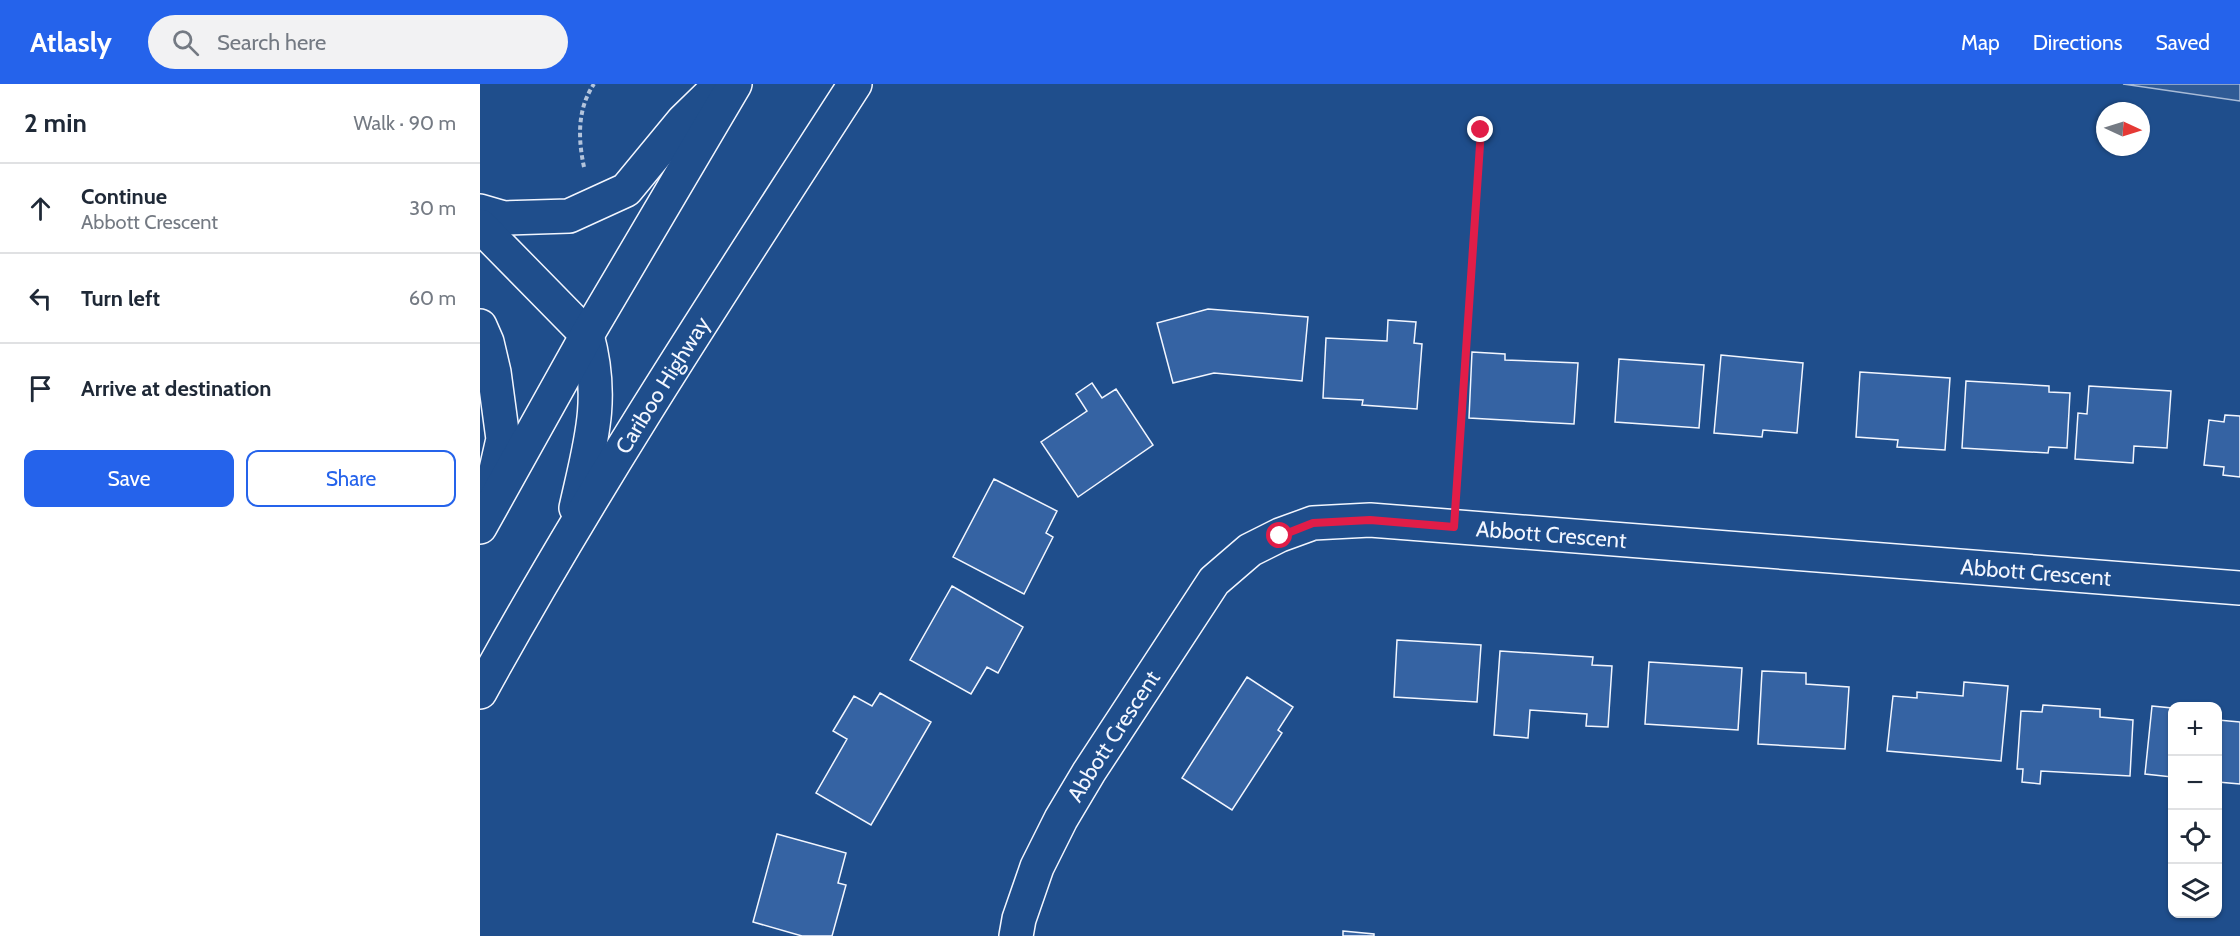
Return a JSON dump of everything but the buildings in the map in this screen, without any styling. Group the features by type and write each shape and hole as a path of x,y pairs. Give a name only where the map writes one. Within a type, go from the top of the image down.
{"main road":[{"path":"480,211 504,218 569,216 626,190 683,121 721,84"},
{"path":"482,524 587,335 735,84"},
{"name":"Cariboo Highway","path":"480,692 571,533 724,287 855,84"},
{"path":"480,226 587,335 594,359 595,421 571,533"},
{"path":"480,326 487,342 494,372 503,439 482,524"},
{"name":"Abbott Crescent","path":"1016,936 1019,919 1037,867 1061,819 1089,772 1214,581 1250,550 1313,523 1370,520 2240,588"}],"path":[{"path":"584,170 580,114 594,84"},
{"path":"1454,527 1481,130"}],"shaded area":[{"path":"2123,84 2240,84 2240,101"}],"route":[{"path":"1280,536 1313,523 1370,520 1454,527 1481,130"}]}
